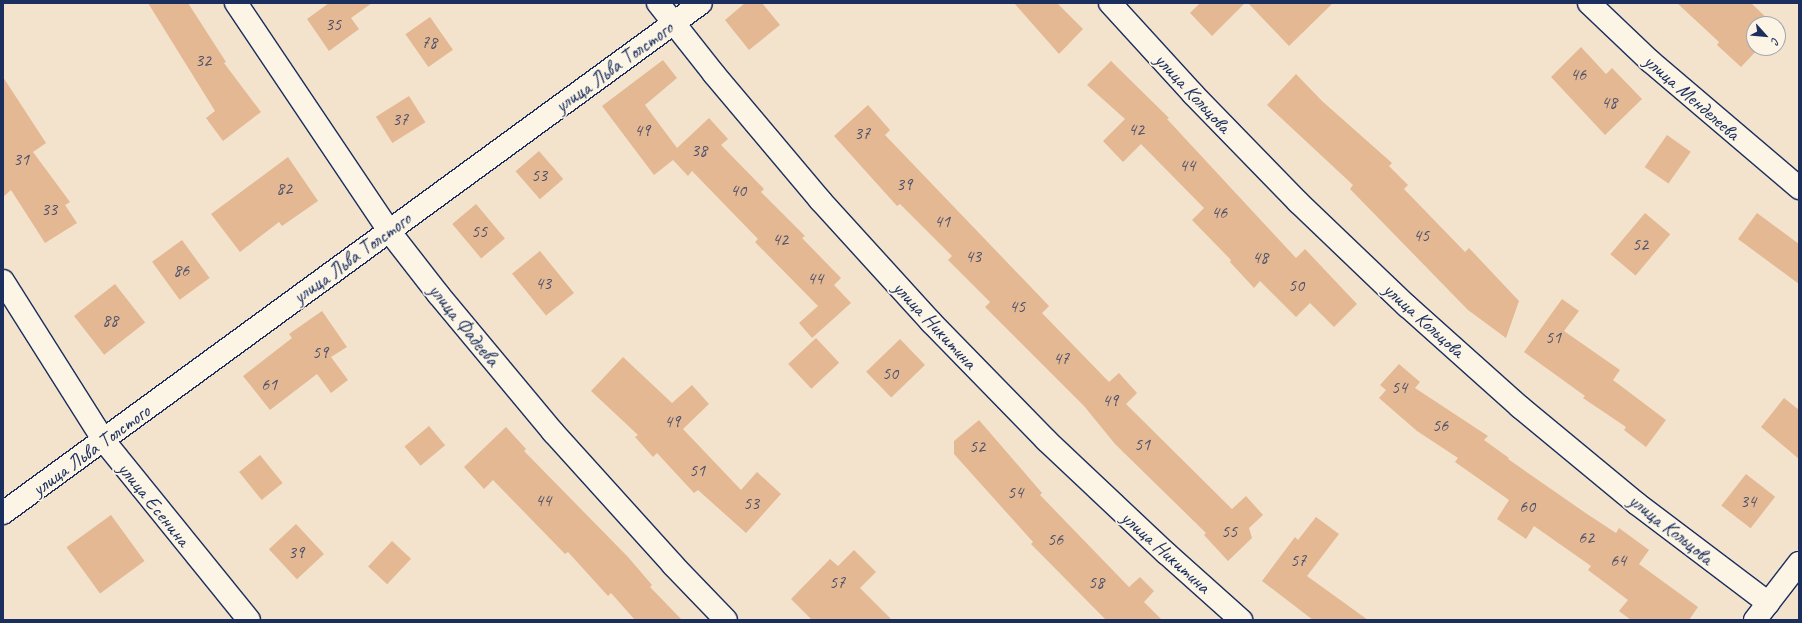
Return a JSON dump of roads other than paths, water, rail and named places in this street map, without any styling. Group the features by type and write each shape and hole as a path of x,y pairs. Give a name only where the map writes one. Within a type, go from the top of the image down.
{"street":[{"name":"улица Фадеева","path":"236,3 389,231 553,432 673,565 726,620"},
{"name":"улица Никитина","path":"658,3 673,24 820,200 931,322 1046,440 1166,553 1241,620"},
{"name":"улица Льва Толстого","path":"3,513 104,441 701,3"},
{"name":"улица Кольцова","path":"1110,3 1193,94 1298,202 1407,306 1520,406 1618,487 1762,612"},
{"name":"улица Менделеева","path":"1589,3 1656,66 1799,188"},
{"name":"улица Есенина","path":"3,281 104,441 249,620"},
{"path":"1762,612 1799,563"}]}
